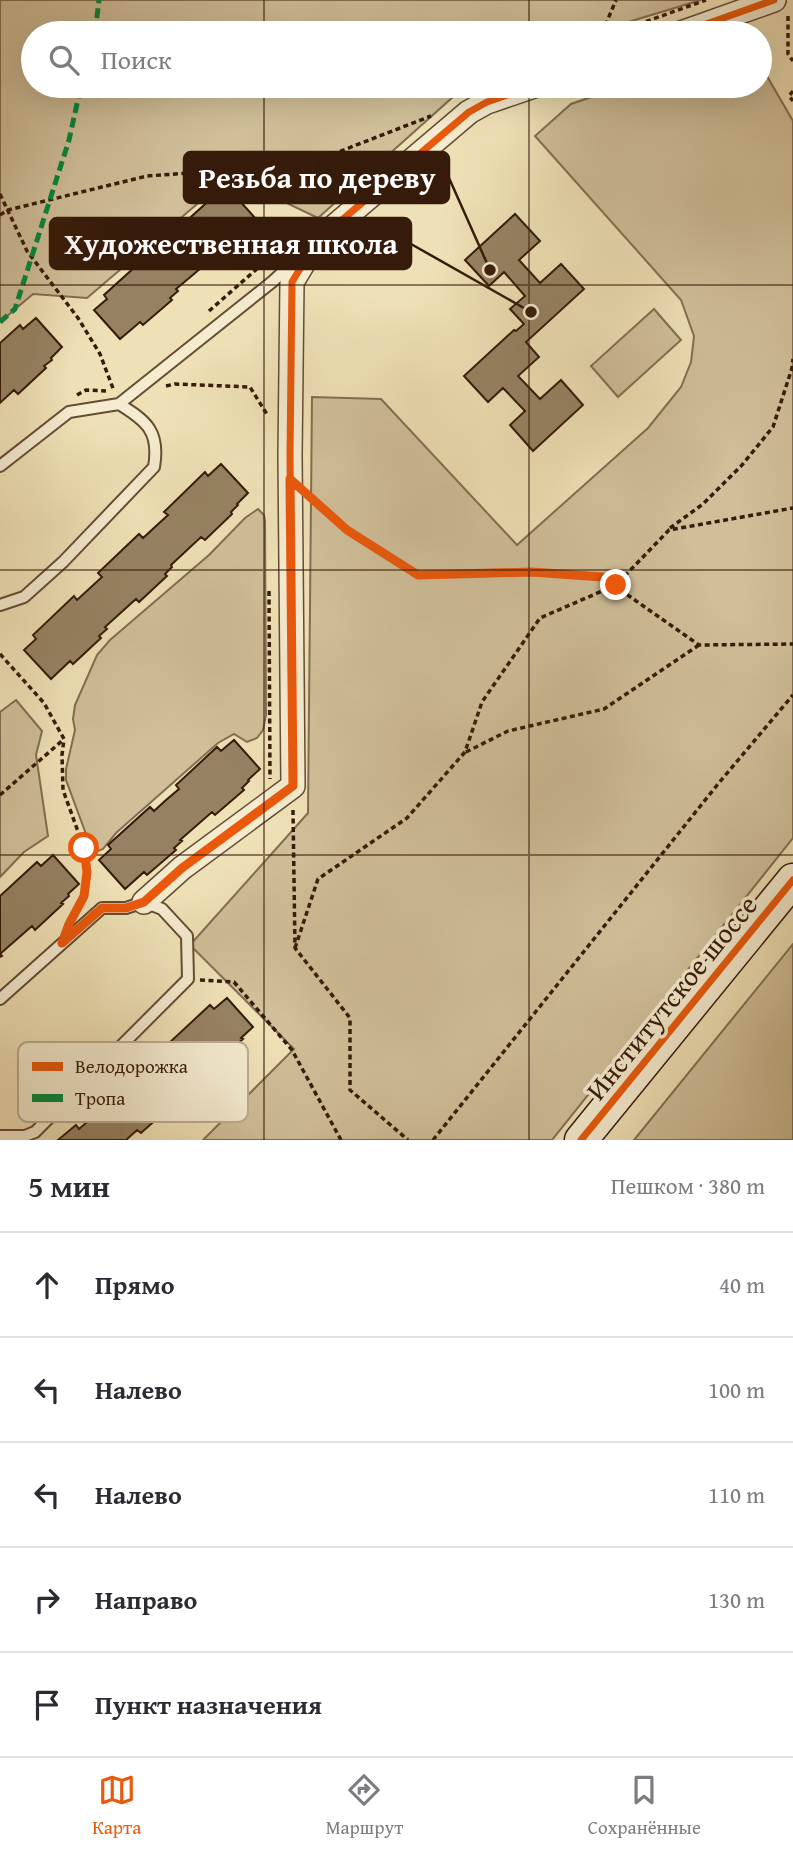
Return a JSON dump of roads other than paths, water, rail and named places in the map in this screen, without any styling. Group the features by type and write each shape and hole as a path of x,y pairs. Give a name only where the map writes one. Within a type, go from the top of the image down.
{"street":[{"path":"727,21 781,7"},
{"path":"144,902 182,868 293,786 290,479 292,282 308,237 469,112 499,98"},
{"name":"Институтское шоссе","path":"581,1140 793,880"}],"lane":[{"path":"0,466 69,412 132,392 272,282 308,237"},
{"path":"0,605 24,597 63,562 154,467 157,451 153,433 142,418 117,398"},
{"path":"0,999 102,908 126,908 144,902 162,909 187,936 188,979 125,1042"},
{"path":"0,1136 25,1136 35,1132 45,1122"}],"place":[{"name":"Резьба по дереву","path":"490,270"},
{"name":"Художественная школа","path":"531,312"}]}
